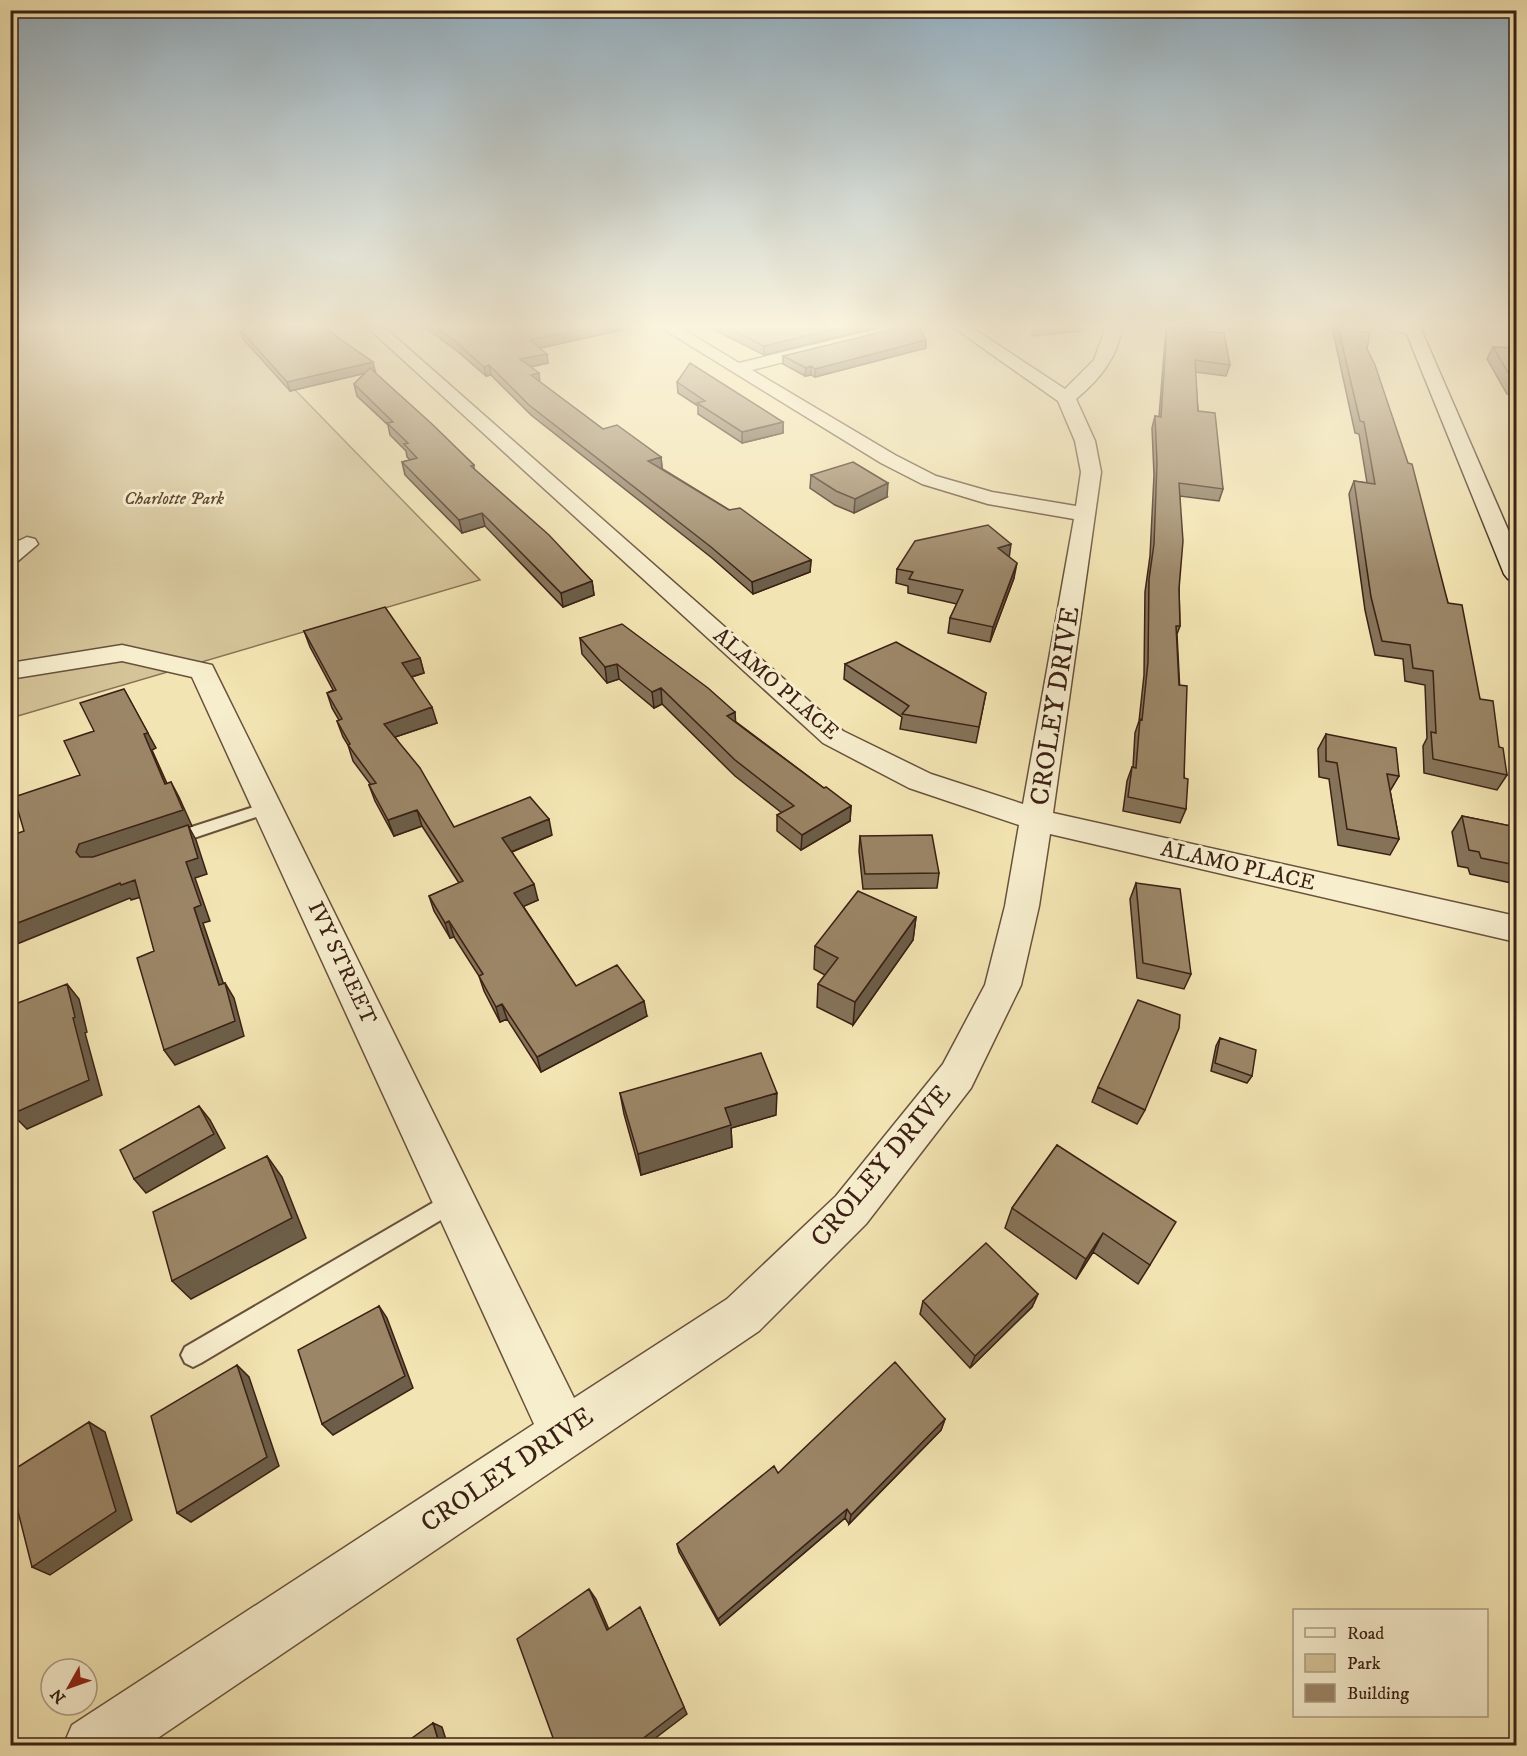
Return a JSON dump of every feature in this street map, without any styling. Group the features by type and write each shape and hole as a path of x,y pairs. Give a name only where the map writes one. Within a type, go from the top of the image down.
{"street":[{"name":"ALAMO PLACE","path":"467,409 833,737 920,781 1037,820 1516,929"},
{"path":"805,409 888,459 929,480 988,498 1048,510 1086,514"},
{"name":"CROLEY DRIVE","path":"93,1746 743,1315 851,1210 957,1076 1003,985 1022,906 1037,820 1091,472 1085,441 1071,409"},
{"path":"1442,409 1516,574"},
{"name":"IVY STREET","path":"10,671 122,653 203,671 564,1432"}],"lane":[{"path":"160,844 268,807"},
{"path":"193,1355 453,1201"}],"green space":[{"name":"Charlotte Park","path":"11,409 314,409 480,580 11,718"}],"building":[{"path":"380,409 415,409 474,465 471,466 549,535 592,581 561,593 482,513 459,520 402,462 417,458 404,444 408,443 387,423 393,422"},
{"path":"534,409 576,409 603,429 617,425 661,457 648,461 729,510 740,508 811,560 752,582 711,547"},
{"path":"706,409 762,409 783,422 742,432"},
{"path":"1162,409 1198,409 1198,411 1215,413 1223,489 1179,483 1183,541 1179,589 1180,626 1176,626 1179,685 1187,686 1184,778 1188,779 1186,809 1128,797 1132,767 1136,768 1148,662 1149,579 1154,544 1157,463 1155,416 1161,417"},
{"path":"1357,409 1390,409 1408,463 1412,464 1448,603 1462,605 1480,699 1493,701 1499,747 1503,748 1507,775 1433,759 1431,732 1436,733 1433,671 1413,668 1410,645 1382,641 1371,597 1354,481 1375,484 1364,422 1360,421"},
{"path":"853,462 888,483 855,499 836,491 811,475"},
{"path":"988,525 1011,544 998,548 1017,563 993,627 950,618 963,590 909,579 913,572 897,569 915,541"},
{"path":"385,607 420,658 402,663 432,707 384,724 420,768 454,827 530,797 549,819 502,838 534,884 514,893 576,986 617,965 644,1001 537,1057 502,1004 496,1007 479,976 483,974 449,921 445,923 429,896 463,881 417,810 388,820 369,785 376,783 348,745 350,744 337,721 342,719 327,693 336,690 304,631"},
{"path":"622,624 708,688 735,712 727,716 851,806 802,835 777,815 794,806 735,760 661,688 652,692 617,664 605,667 580,638"},
{"path":"896,642 986,693 979,727 902,714 909,706 845,664"},
{"path":"124,689 148,733 144,734 165,784 171,782 183,810 79,844 76,852 80,857 93,857 188,825 198,858 186,862 201,905 194,908 219,985 225,983 235,1021 164,1050 137,958 154,951 135,880 121,885 120,883 10,926 10,836 24,831 14,797 80,775 64,741 94,731 80,703"},
{"path":"1326,734 1396,748 1399,776 1387,774 1399,839 1347,829 1337,763 1326,761"},
{"path":"1462,816 1516,827 1516,865 1481,858 1479,852 1469,850"},
{"path":"932,835 939,873 865,874 860,836"},
{"path":"1136,883 1180,889 1191,974 1143,963"},
{"path":"858,891 916,917 855,1002 818,984 838,958 815,946"},
{"path":"67,984 89,1080 12,1114 10,1106 10,1006"},
{"path":"1138,1000 1180,1015 1179,1028 1145,1110 1098,1087"},
{"path":"1220,1038 1256,1050 1252,1076 1215,1063"},
{"path":"761,1053 777,1093 725,1108 731,1125 638,1154 620,1093"},
{"path":"199,1106 214,1134 134,1179 120,1150"},
{"path":"1057,1145 1176,1222 1150,1265 1103,1233 1086,1259 1012,1208"},
{"path":"267,1156 292,1218 172,1281 153,1212"},
{"path":"986,1243 1038,1294 975,1356 923,1301"},
{"path":"379,1306 405,1376 322,1424 298,1350"},
{"path":"895,1362 945,1419 851,1515 847,1509 718,1619 677,1544 774,1466 778,1473"},
{"path":"237,1365 267,1457 177,1513 151,1416"},
{"path":"89,1422 116,1511 32,1567 10,1480 10,1472"},
{"path":"589,1589 607,1630 640,1607 684,1707 633,1746 556,1746 517,1639"},
{"path":"433,1723 440,1746 401,1746"}]}
